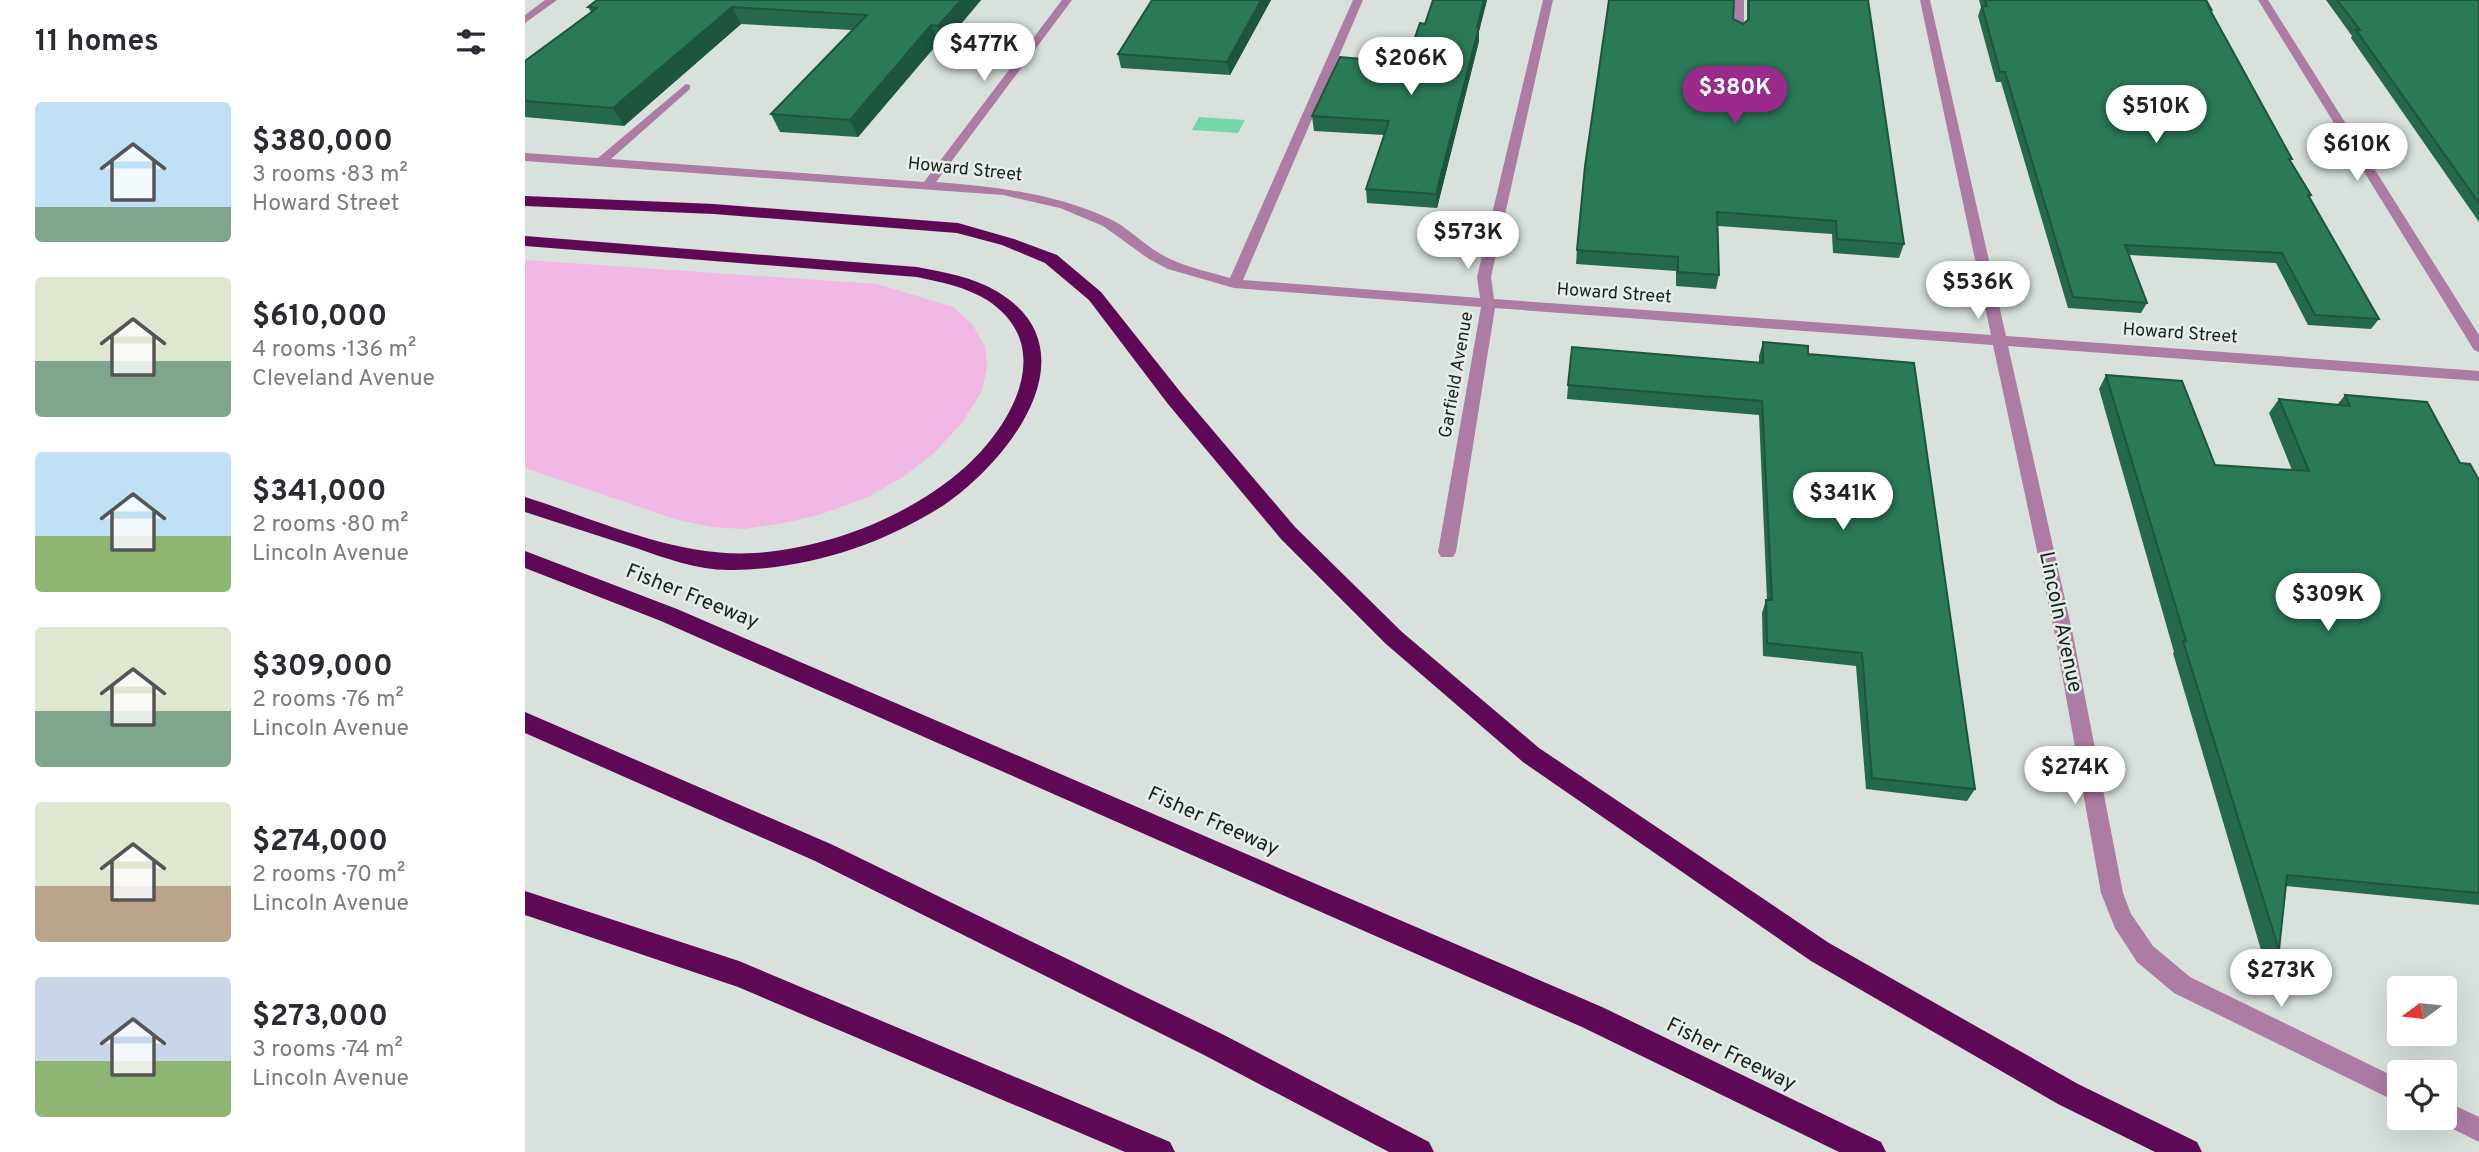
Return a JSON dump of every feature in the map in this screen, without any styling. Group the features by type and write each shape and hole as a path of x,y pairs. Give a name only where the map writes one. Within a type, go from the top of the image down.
{"highway":[{"path":"525,201 714,209 958,228 1008,242 1051,259 1095,296 1175,399 1288,533 1394,638 1531,755 1820,952 2068,1094 2187,1152"},
{"path":"525,241 917,272 958,281 993,296 1018,319 1030,342 1033,375 1022,411 997,449 957,485 916,512 870,534 820,551 769,560 697,560 525,504"},
{"name":"Fisher Freeway","path":"525,559 669,614 1227,856 1592,1017 1871,1152"},
{"path":"525,722 824,853 1214,1045 1419,1152"},
{"path":"525,903 739,974 1160,1152"}],"street":[{"path":"525,20 552,0"},
{"path":"928,185 1067,0"},
{"path":"1234,284 1358,0"},
{"name":"Garfield Avenue","path":"1447,552 1488,305 1485,277 1548,0"},
{"path":"1739,0 1739,32"},
{"name":"Lincoln Avenue","path":"1925,0 2064,635 2112,893 2123,921 2145,954 2182,985 2387,1085"},
{"path":"2263,0 2479,347"},
{"path":"600,163 686,87"},
{"name":"Howard Street","path":"525,157 1003,191 1064,205 1108,223 1154,256 1173,266 1234,284 1488,305 2479,376"},
{"path":"2457,1119 2479,1130"}],"shaded area":[{"path":"1199,117 1245,120 1238,133 1192,130"},
{"path":"525,260 877,284 953,307 972,324 985,346 987,367 982,391 961,424 933,454 903,477 868,497 819,515 744,529 712,527 678,520 525,468"}],"building":[{"path":"597,0 961,0 938,26 931,25 850,120 771,114 867,15 732,7 613,108 525,101 525,61 597,8 588,7"},
{"path":"1152,0 1261,0 1227,62 1118,54"},
{"path":"1433,0 1484,0 1436,194 1366,189 1389,121 1312,116 1340,57 1397,62 1401,51 1410,52 1420,23 1425,24"},
{"path":"1609,0 1734,0 1733,19 1743,24 1749,19 1749,0 1868,0 1904,244 1837,239 1836,221 1717,212 1719,275 1678,272 1678,257 1577,250 1585,166"},
{"path":"1985,0 2206,0 2292,159 2289,159 2311,195 2308,195 2379,319 2315,315 2282,253 2125,245 2147,303 2073,297 2005,72 2000,72 1982,6 1987,6"},
{"path":"2337,0 2479,0 2479,203 2356,30 2360,30"},
{"path":"1763,342 1808,346 1808,354 1914,363 1975,789 1872,778 1862,653 1767,643 1766,600 1772,600 1762,401 1568,385 1572,347 1763,363"},
{"path":"2106,375 2182,381 2215,465 2309,471 2279,399 2350,406 2345,395 2427,402 2460,463 2470,464 2479,480 2479,893 2287,875 2279,950 2183,641 2186,641"}]}
